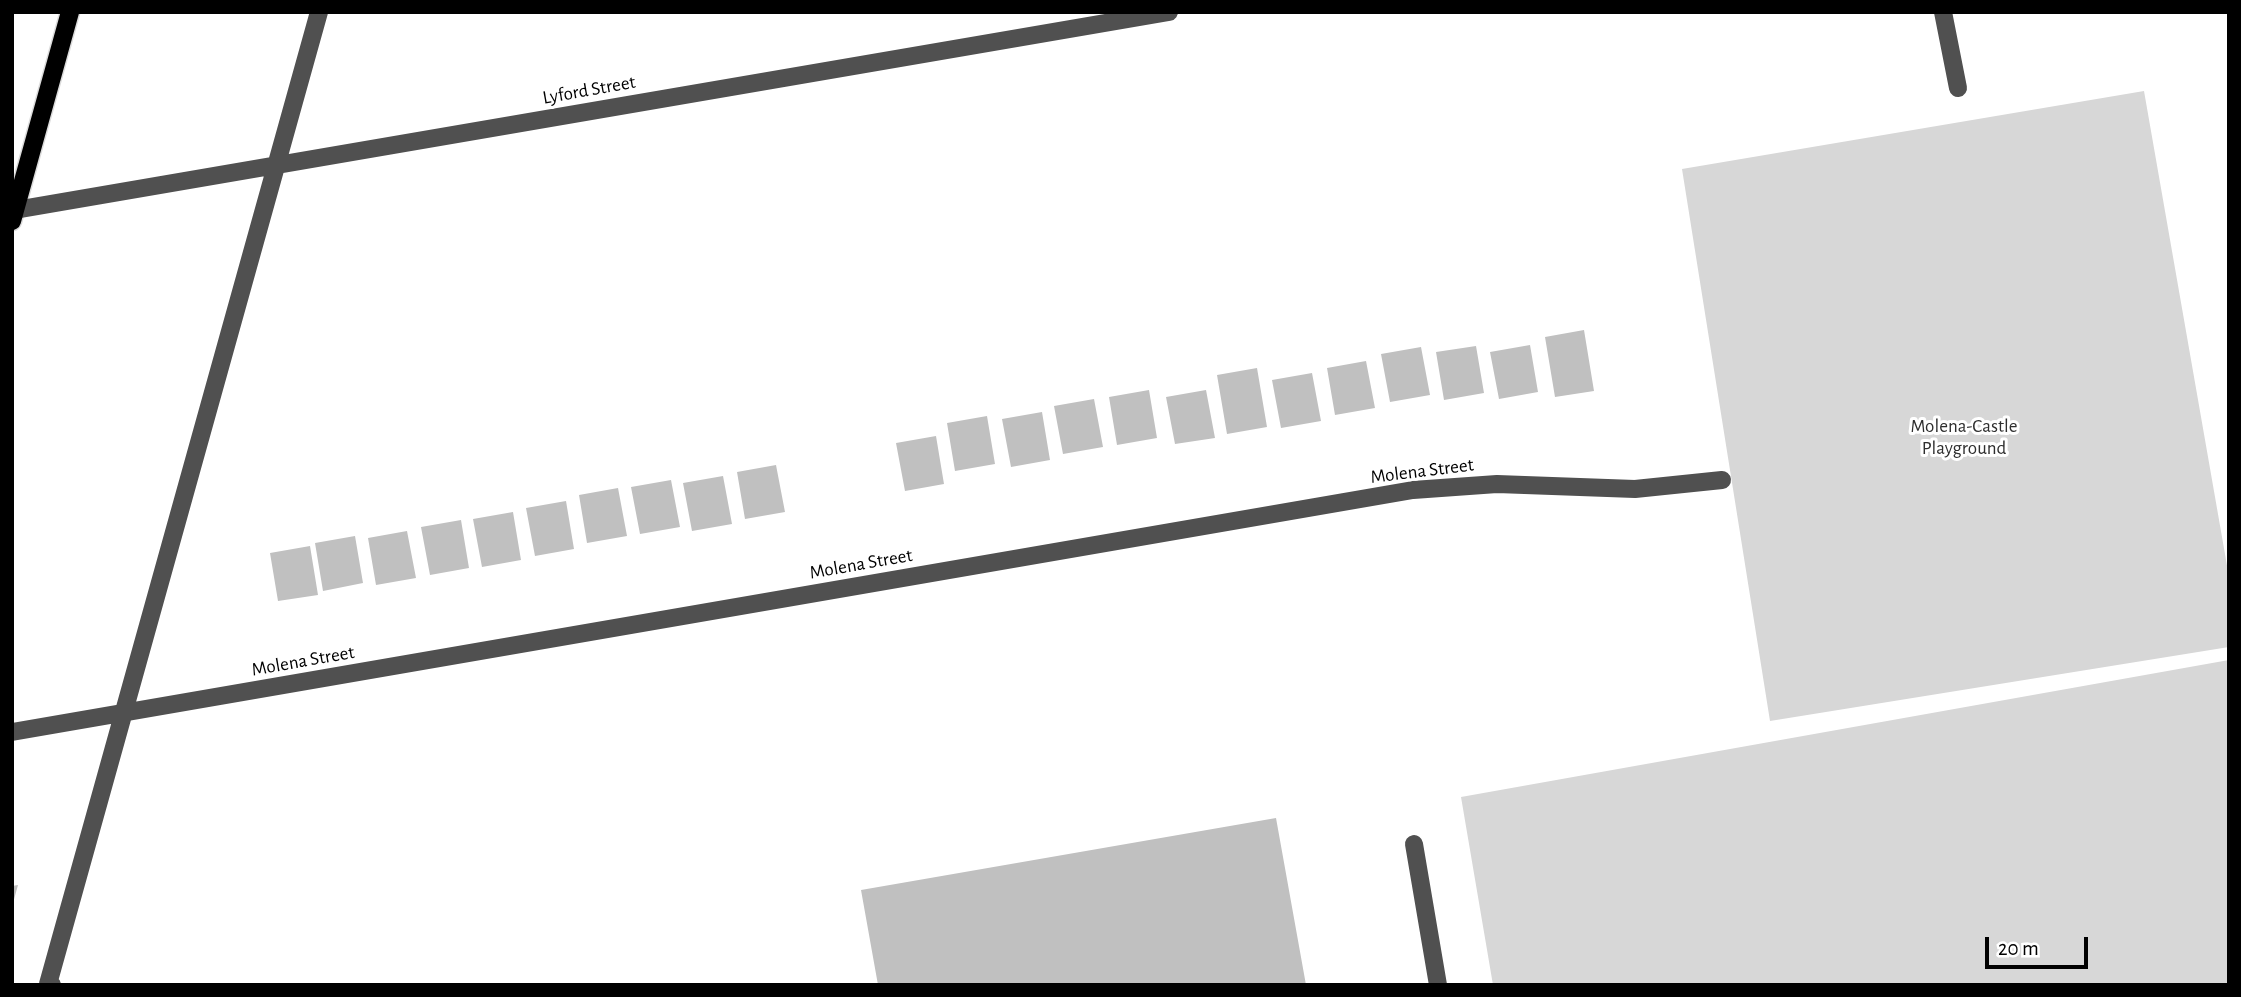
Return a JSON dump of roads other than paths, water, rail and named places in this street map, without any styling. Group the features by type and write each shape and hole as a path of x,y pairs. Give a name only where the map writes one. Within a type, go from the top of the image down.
{"main road":[{"path":"14,215 70,12"}],"street":[{"path":"51,985 48,984 319,12"},
{"name":"Lyford Street","path":"14,215 276,165 1169,12"},
{"path":"1944,12 1958,88"},
{"name":"Molena Street","path":"12,732 1413,490 1497,484 1635,489 1721,480"},
{"path":"1414,844 1437,985"}],"park label":[{"name":"Molena-Castle Playground","path":"1964,437"}]}
